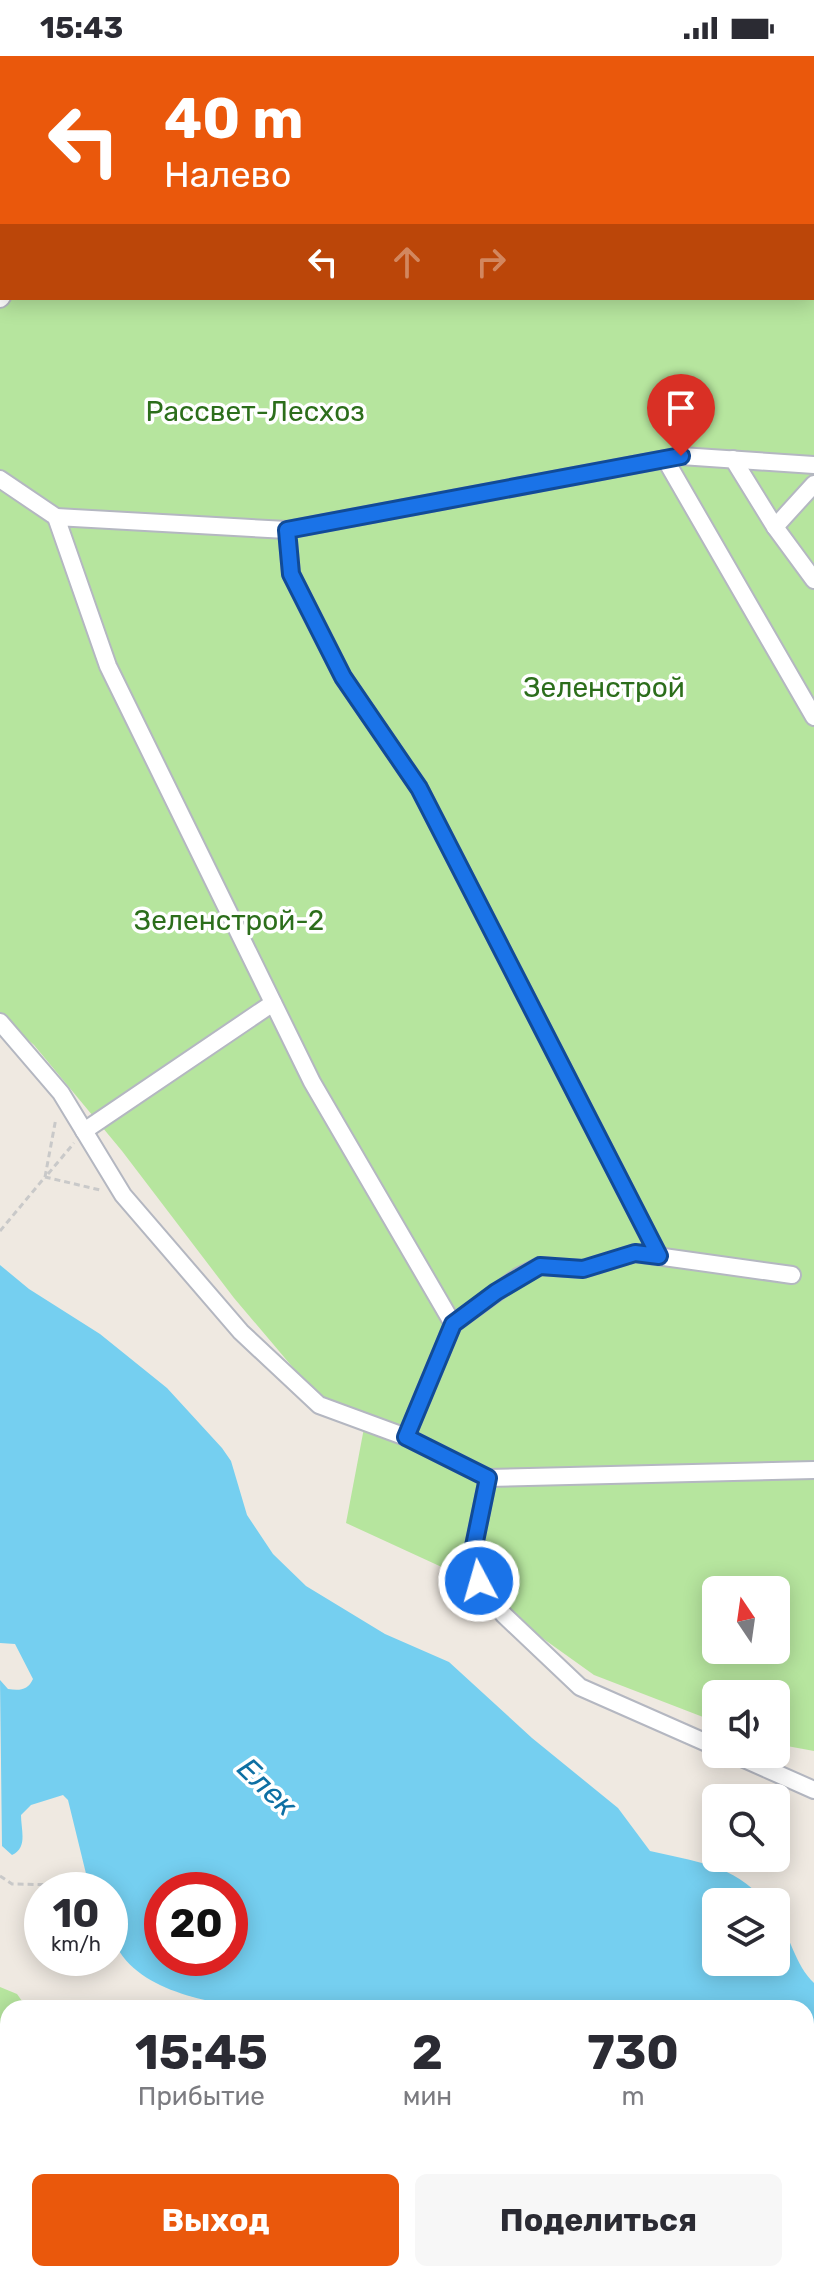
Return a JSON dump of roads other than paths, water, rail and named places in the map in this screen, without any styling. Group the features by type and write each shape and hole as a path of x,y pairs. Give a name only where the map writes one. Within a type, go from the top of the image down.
{"lane":[{"path":"0,479 56,517 287,530 681,456 814,465"},
{"path":"665,459 814,717"},
{"path":"733,459 775,527 814,580"},
{"path":"775,527 814,484"},
{"path":"56,517 108,666 273,1003 312,1082 453,1324"},
{"path":"287,530 291,574 343,677 419,788 659,1256"},
{"path":"84,1131 273,1003"},
{"path":"0,1022 61,1093 123,1195 241,1332 319,1405 406,1437 488,1478 814,1470"},
{"path":"406,1437 453,1324 518,1277 540,1266 583,1269 635,1253 792,1275"},
{"path":"488,1478 474,1546 479,1581 504,1615 580,1687 702,1741"},
{"path":"764,1768 814,1790"}],"water":[{"name":"Елек","path":"0,1265 29,1289 100,1334 167,1388 222,1448 231,1461 247,1515 273,1554 306,1586 385,1634 449,1662 532,1738 618,1808 650,1851 702,1863 702,1872 727,1872 751,1888 702,1888 702,1976 790,1976 790,1942 802,1968 814,1983 814,2000 204,2000 166,1988 145,1976 248,1976 248,1872 144,1872 144,1975 130,1964 128,1872 86,1872 68,1800 63,1795 31,1805 21,1815 22,1838 17,1852 12,1855 2,1846 0,1680 8,1689 16,1690 26,1688 33,1679 15,1644 0,1643"}],"park label":[{"name":"Рассвет-Лесхоз","path":"255,411"},
{"name":"Зеленстрой","path":"604,687"},
{"name":"Зеленстрой-2","path":"229,920"}]}
